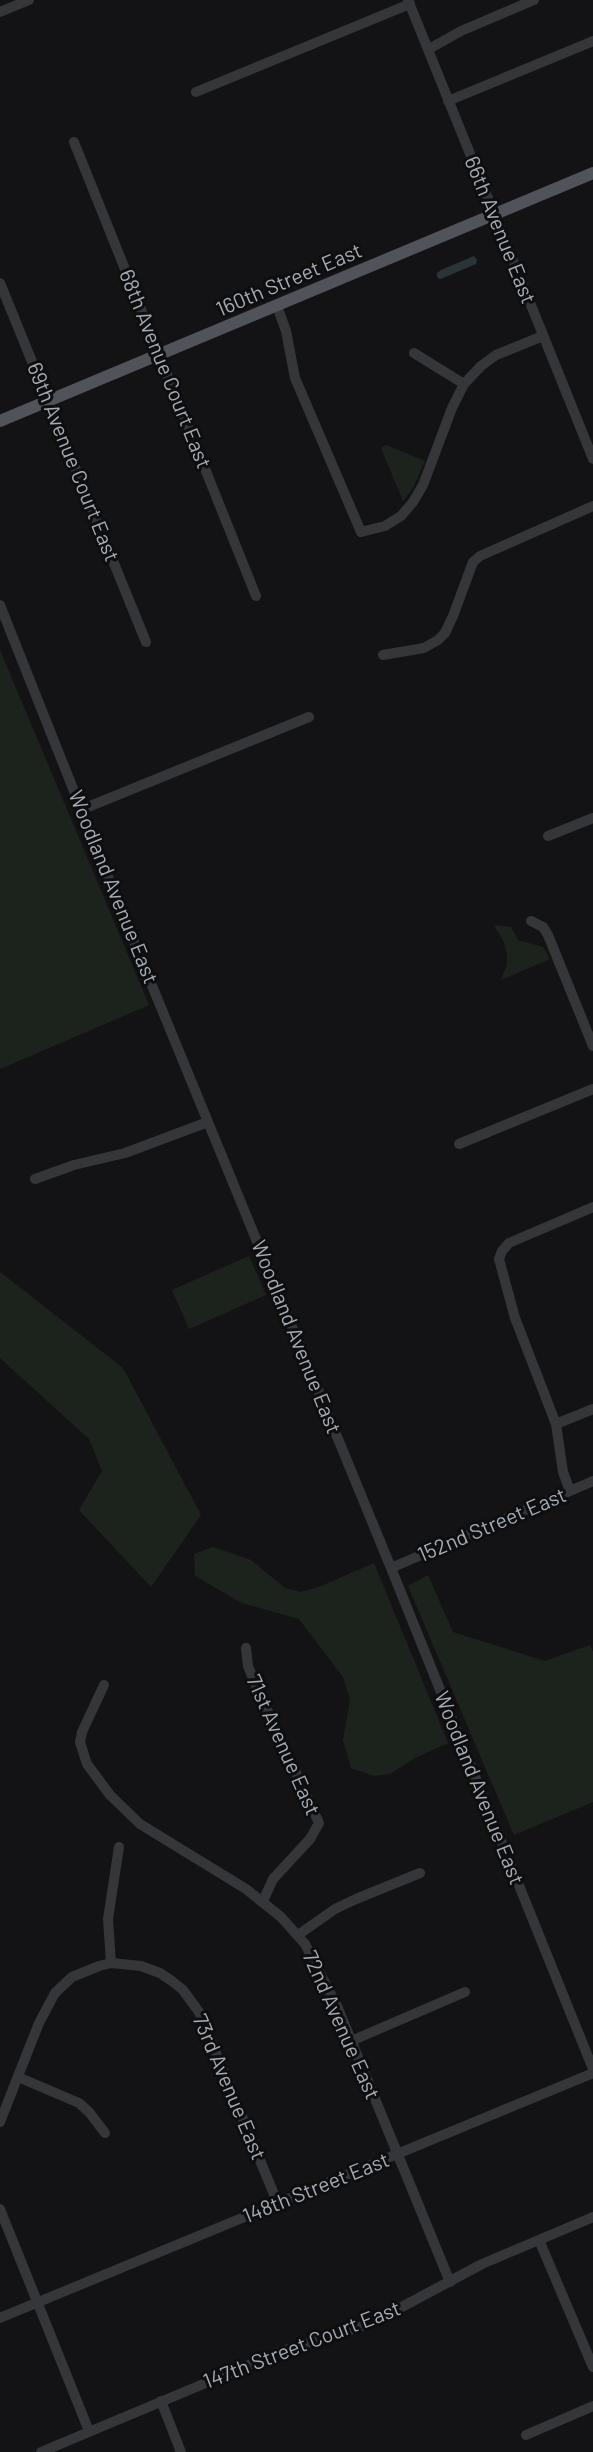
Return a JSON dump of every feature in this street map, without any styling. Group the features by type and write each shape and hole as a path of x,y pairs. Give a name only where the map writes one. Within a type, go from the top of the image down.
{"main road":[{"name":"160th Street East","path":"0,421 593,173"}],"street":[{"path":"0,12 29,0"},
{"path":"429,48 461,31 534,0"},
{"path":"196,93 409,2"},
{"name":"66th Avenue East","path":"409,2 593,459"},
{"path":"448,101 593,41"},
{"name":"68th Avenue Court East","path":"74,142 256,596"},
{"name":"69th Avenue Court East","path":"0,283 146,642"},
{"path":"277,306 286,331 295,378 361,532 385,526 401,516 413,502 423,485 452,408 464,384 481,366 496,355 543,336"},
{"path":"414,353 464,384"},
{"path":"383,655 424,648 445,633 473,562 480,556 593,506"},
{"name":"Woodland Avenue East","path":"0,605 128,927 391,1568 593,2071"},
{"path":"83,809 309,717"},
{"path":"548,836 593,818"},
{"path":"531,921 543,927 548,936 593,1046"},
{"path":"459,1144 593,1089"},
{"path":"35,1179 74,1165 125,1153 208,1122"},
{"path":"570,1491 563,1472 556,1424 515,1318 500,1266 500,1257 508,1243 593,1207"},
{"path":"556,1424 593,1409"},
{"name":"152nd Street East","path":"391,1568 593,1481"},
{"name":"71st Avenue East","path":"246,1648 248,1666 254,1681 319,1822 310,1839 273,1879 264,1899"},
{"name":"72nd Avenue East","path":"104,1685 89,1713 80,1742 83,1755 95,1776 110,1795 140,1824 264,1899 298,1935 321,1971 450,2282"},
{"path":"111,1963 108,1919 119,1847"},
{"path":"298,1935 336,1909 420,1873"},
{"name":"73rd Avenue East","path":"0,2122 39,2023 55,1993 72,1977 99,1966 111,1963 141,1966 160,1973 183,1990 199,2012 278,2204"},
{"path":"351,2041 465,1992"},
{"name":"148th Street East","path":"0,2318 38,2299 398,2155 593,2071"},
{"path":"18,2077 79,2103 105,2133"},
{"path":"0,2209 89,2431"},
{"name":"147th Street Court East","path":"41,2452 282,2351 372,2323 482,2264 593,2217"},
{"path":"539,2240 593,2367"},
{"path":"161,2401 181,2452"},
{"path":"526,2435 593,2406"}],"shaded area":[{"path":"474,256 477,260 476,264 440,279 437,277 437,273 441,270"},
{"path":"386,445 425,461 413,488 403,501 381,448"},
{"path":"0,650 149,1005 0,1069"},
{"path":"494,925 511,927 518,940 543,947 550,959 501,980 507,965 507,954 504,942"},
{"path":"249,1256 266,1295 189,1329 172,1290"},
{"path":"0,1272 123,1368 201,1515 151,1587 79,1510 102,1471 89,1439 0,1358"},
{"path":"213,1547 251,1560 285,1588 301,1592 321,1586 374,1563 448,1743 415,1758 390,1774 374,1776 351,1768 343,1740 350,1700 343,1677 299,1619 242,1603 195,1576 194,1554"},
{"path":"428,1575 453,1632 545,1661 590,1645 593,1652 593,1802 514,1835 408,1586"}]}
